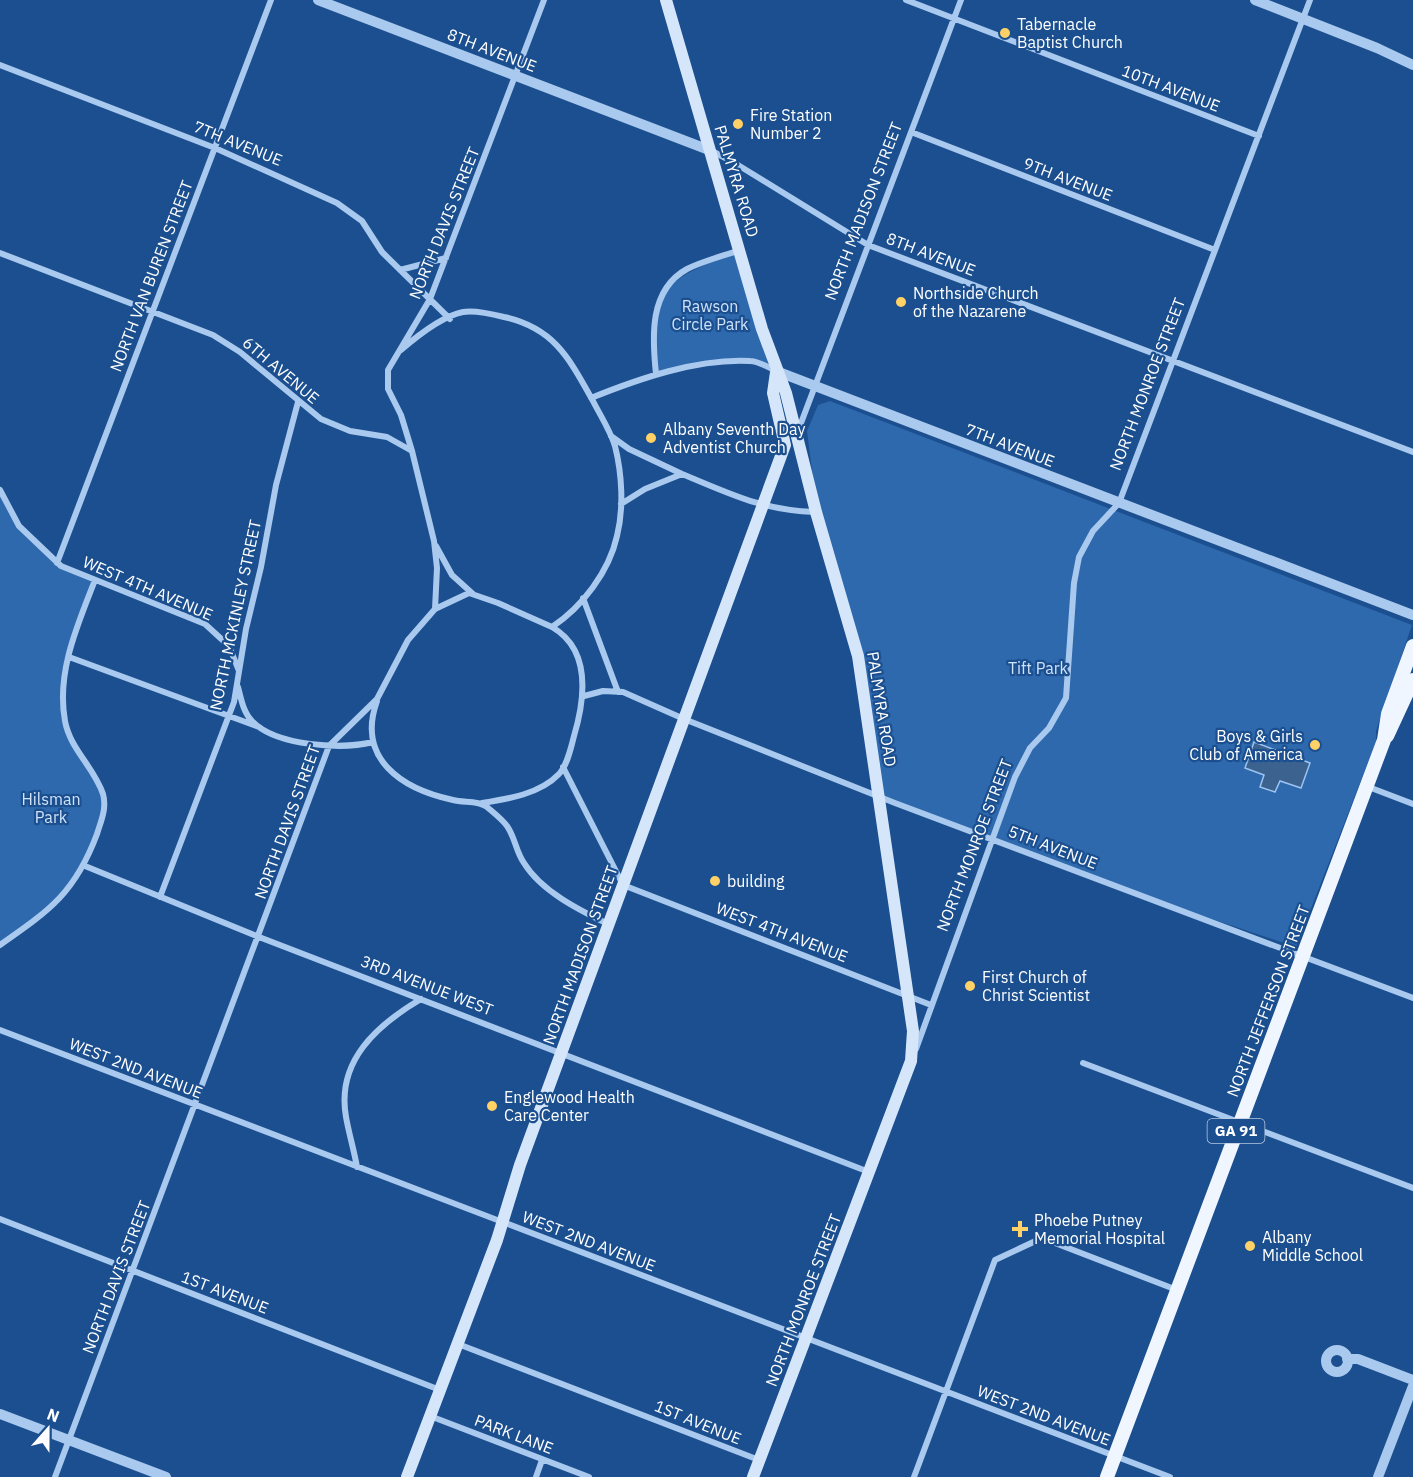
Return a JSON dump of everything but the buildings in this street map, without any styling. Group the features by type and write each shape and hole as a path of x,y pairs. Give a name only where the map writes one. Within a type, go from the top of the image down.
{"main road":[{"name":"PALMYRA ROAD","path":"666,0 776,371 786,393 816,512 858,656 913,1031 911,1061"},
{"name":"PALMYRA ROAD","path":"776,371 773,393 785,445"},
{"name":"NORTH MADISON STREET","path":"407,1477 497,1240 501,1222 561,1053 785,445"},
{"name":"NORTH JEFFERSON STREET","path":"1107,1477 1384,740 1388,714 1413,646"},
{"name":"NORTH JEFFERSON STREET","path":"1384,740 1392,731 1413,680"},
{"name":"NORTH MONROE STREET","path":"753,1477 911,1061"}],"street":[{"name":"NORTH VAN BUREN STREET","path":"57,563 271,0"},
{"name":"8TH AVENUE","path":"318,0 709,150 733,162 868,245 1413,452"},
{"name":"NORTH DAVIS STREET","path":"55,1477 329,746 377,699 408,640 435,609 434,541 412,451 401,415 388,389 388,370 430,299 517,76 544,0"},
{"name":"10TH AVENUE","path":"906,0 1259,136"},
{"name":"NORTH MADISON STREET","path":"797,435 962,0"},
{"path":"1255,0 1304,18 1413,65"},
{"name":"NORTH MONROE STREET","path":"911,1061 1023,761 1030,748 1058,715 1066,698 1074,583 1079,557 1092,531 1119,503 1310,0"},
{"name":"7TH AVENUE","path":"0,65 215,148 337,203 362,221 382,252 450,319"},
{"name":"9TH AVENUE","path":"911,132 1215,250"},
{"path":"656,374 654,326 661,297 676,277 689,268 741,250"},
{"name":"6TH AVENUE","path":"0,253 213,334 266,372 313,414 336,426 387,437 412,451"},
{"path":"400,270 446,258"},
{"path":"395,356 420,334 462,312 497,315 531,325 544,332 564,353 591,398 611,436 617,454 621,504 617,535 610,558 598,580 564,619 552,627"},
{"name":"7TH AVENUE","path":"591,398 656,374 705,365 749,361 1413,615"},
{"name":"NORTH MCKINLEY STREET","path":"160,897 229,717 238,686 246,629 261,567 276,485 298,402"},
{"path":"611,436 629,449 682,474 762,506 781,510 816,512"},
{"path":"621,504 645,489 682,474"},
{"path":"0,489 19,526 57,563"},
{"path":"377,699 371,721 373,741 386,767 406,783 455,801 482,803 504,800 535,790 551,782 563,767 571,748 584,696 582,674 570,643 552,627 474,594 452,575 434,541"},
{"name":"WEST 4TH AVENUE","path":"57,563 205,624 229,646 240,674"},
{"path":"0,945 60,899 85,866 104,815 104,798 93,771 80,756 65,724 63,692 75,632 95,580"},
{"path":"435,609 451,600 474,594"},
{"path":"582,598 618,692"},
{"path":"69,657 298,742 329,746 356,746 373,741"},
{"path":"238,686 247,715 259,727"},
{"name":"5TH AVENUE","path":"584,696 603,691 638,697 684,719 879,795 1413,998"},
{"path":"563,767 623,885"},
{"path":"1366,786 1413,804"},
{"path":"482,803 508,827 524,864 541,883 609,924"},
{"name":"3RD AVENUE WEST","path":"85,866 259,937 869,1172"},
{"name":"WEST 4TH AVENUE","path":"623,885 931,1005"},
{"path":"357,1167 346,1117 346,1085 350,1069 355,1056 371,1035 421,999"},
{"name":"WEST 2ND AVENUE","path":"0,1030 1170,1477"},
{"path":"1083,1063 1413,1188"},
{"name":"1ST AVENUE","path":"0,1219 440,1390"},
{"path":"914,1477 995,1260 1042,1238 1177,1290"},
{"name":"1ST AVENUE","path":"458,1344 760,1460"},
{"path":"1347,1359 1358,1359 1413,1380"},
{"path":"1378,1477 1413,1386"},
{"path":"0,1414 166,1477"},
{"name":"PARK LANE","path":"430,1416 589,1477"},
{"path":"536,1477 542,1460"}],"green space":[{"name":"Rawson Circle Park","path":"740,251 776,369 750,360 657,373 657,321 667,291 693,270"},
{"name":"Tift Park","path":"830,401 1412,625 1376,731 1376,742 1296,947 1176,907 880,794 859,655 817,510 807,431 818,405"},
{"name":"Hilsman Park","path":"0,494 18,529 60,568 94,581 63,679 64,725 89,767 103,802 103,815 84,866 59,899 0,944"}],"shaded area":[{"path":"1254,742 1310,763 1301,788 1280,781 1275,792 1260,787 1264,775 1245,768"}],"place":[{"name":"Tabernacle Baptist Church","path":"1005,33"},
{"name":"Fire Station Number 2","path":"738,124"},
{"name":"Northside Church of the Nazarene","path":"901,302"},
{"name":"Albany Seventh Day Adventist Church","path":"651,438"},
{"name":"Boys & Girls Club of America","path":"1315,745"},
{"name":"building","path":"715,881"},
{"name":"First Church of Christ Scientist","path":"970,986"},
{"name":"Englewood Health Care Center","path":"492,1106"},
{"name":"Phoebe Putney Memorial Hospital","path":"1020,1229"},
{"name":"Albany Middle School","path":"1250,1246"}]}
